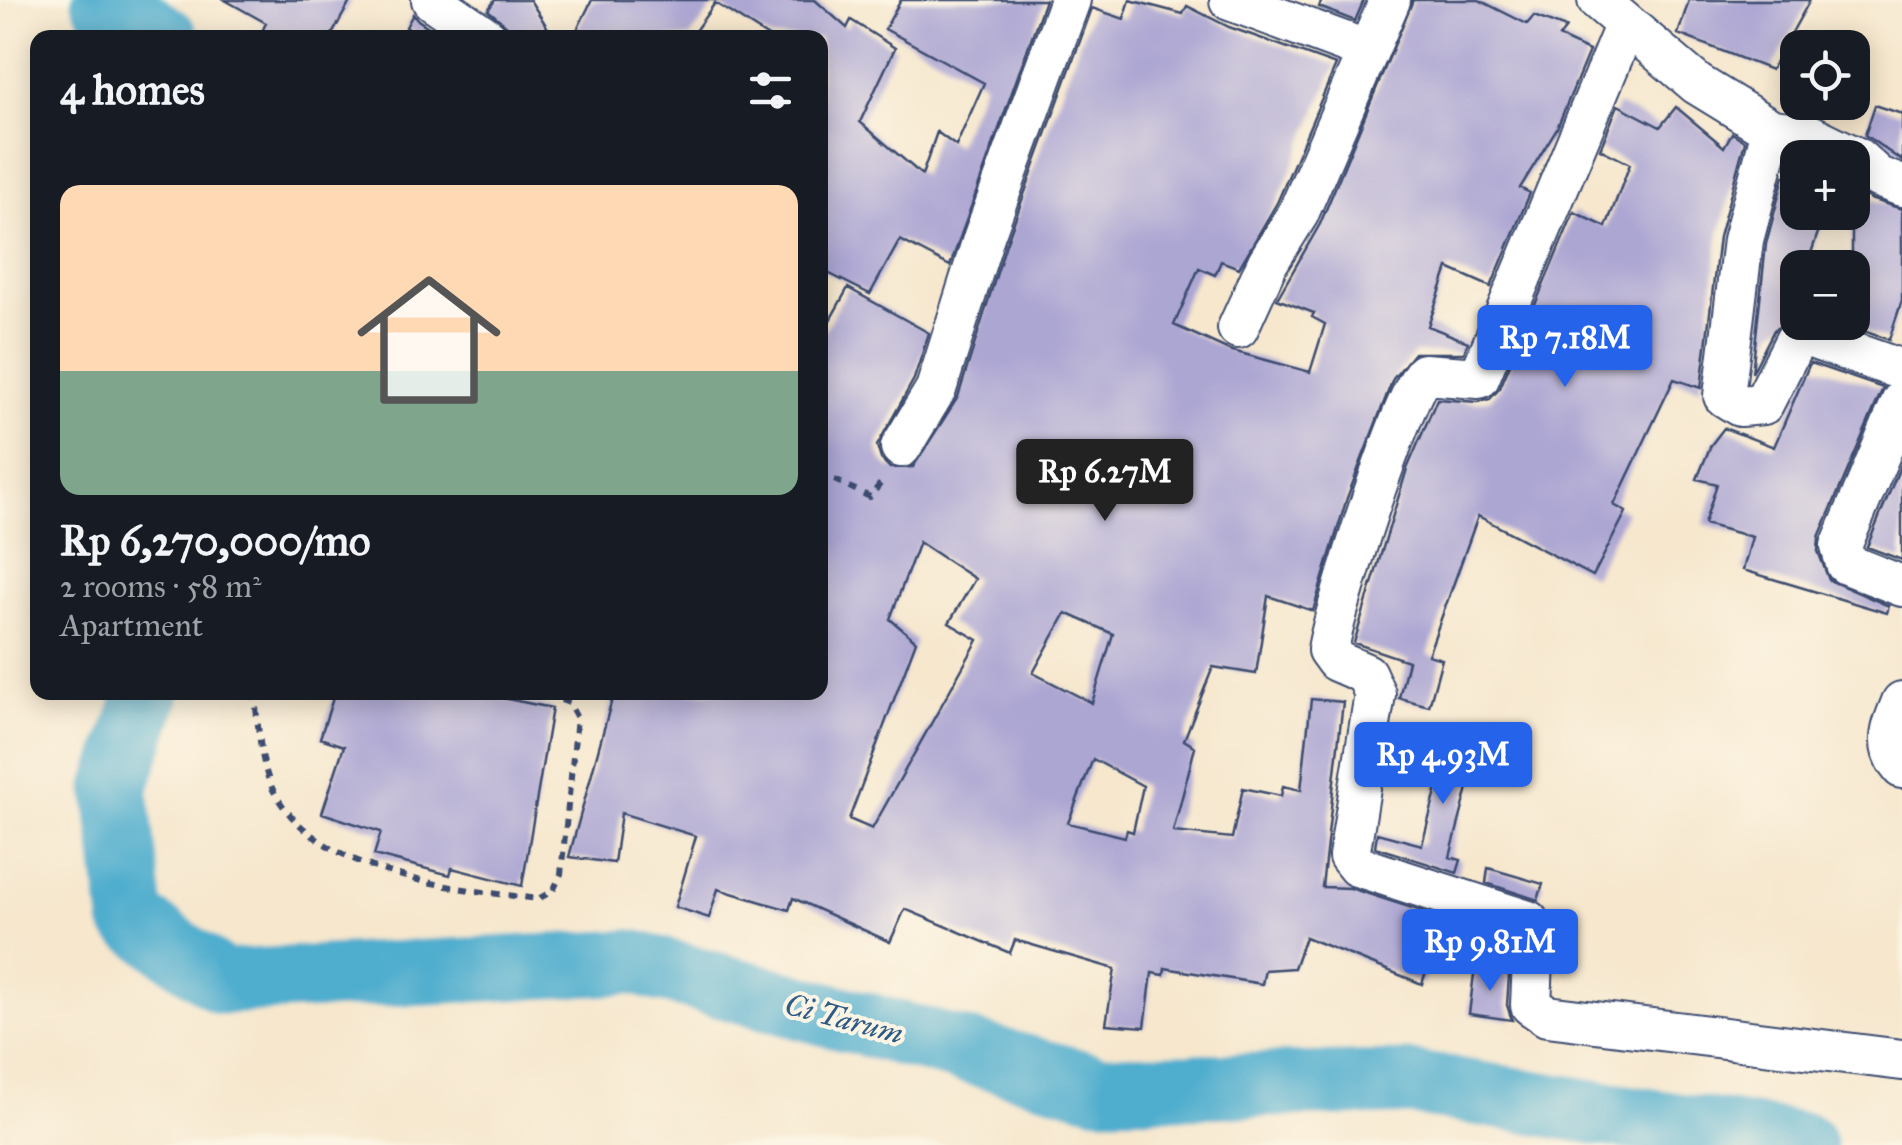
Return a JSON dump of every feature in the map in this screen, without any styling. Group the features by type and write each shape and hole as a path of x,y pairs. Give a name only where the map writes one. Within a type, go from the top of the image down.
{"street":[{"path":"432,0 475,30"},
{"path":"901,447 936,390 984,236 1070,0"},
{"path":"1230,0 1368,51"},
{"path":"1238,328 1268,262 1298,214 1390,0"},
{"path":"1902,186 1878,177 1857,158 1808,134 1772,130 1698,84 1612,12 1479,378 1424,374 1414,388 1382,472 1328,650 1336,661 1366,674 1375,694 1349,856 1358,866 1528,921 1534,938 1531,1006 1548,1016 1902,1060"},
{"path":"1772,130 1743,240 1724,396 1740,406 1763,404 1794,341 1808,338 1902,370"},
{"path":"1902,401 1841,546 1846,564 1902,586"},
{"path":"1902,702 1889,741 1892,757 1902,768"}],"path":[{"path":"828,477 870,497 901,447"},
{"path":"255,700 262,752 275,794 319,843 354,864 538,899 553,891 561,874 577,718 569,704 560,700"}],"building":[{"path":"225,0 351,0 334,30 263,30 266,23"},
{"path":"495,0 530,0 549,30 509,30 488,10"},
{"path":"592,0 815,0 847,28 851,20 895,48 860,122 922,175 937,132 956,146 984,83 885,29 901,0 1045,0 950,266 900,240 870,294 828,273 828,30 757,30 715,3 696,30 577,30"},
{"path":"1130,0 1183,14 1187,6 1229,27 1336,65 1277,203 1239,268 1221,261 1215,275 1199,268 1174,325 1229,350 1310,372 1325,324 1312,317 1314,313 1277,299 1320,224 1413,0 1479,0 1527,24 1534,16 1566,28 1559,37 1589,51 1557,128 1520,188 1530,193 1491,287 1448,268 1428,326 1468,342 1464,353 1414,353 1393,379 1347,498 1313,611 1268,596 1256,674 1213,667 1184,740 1195,747 1173,832 1232,838 1243,788 1281,796 1283,786 1301,790 1311,699 1343,702 1322,887 1350,888 1443,918 1422,984 1305,937 1294,968 1265,970 1262,984 1165,968 1164,975 1152,973 1145,1027 1106,1024 1115,969 1015,940 1010,953 905,909 890,942 793,898 789,910 718,889 709,918 675,907 696,836 621,813 614,863 569,857 612,700 828,700 828,324 848,288 929,333 914,379 877,446 881,459 890,468 913,467 958,397 1006,244 1092,8 1124,19","holes":["919,542 975,579 949,623 978,640 872,829 849,819 916,641 890,619","1066,613 1113,634 1092,703 1033,673","1093,759 1143,786 1133,832 1127,830 1125,837 1068,823"]},
{"path":"1322,0 1364,0 1355,21 1319,7"},
{"path":"1689,0 1810,0 1793,30 1780,30 1780,54 1771,70 1678,34"},
{"path":"413,14 432,30 411,30 406,27"},
{"path":"1618,105 1660,127 1676,107 1724,147 1732,133 1745,141 1719,237 1701,388 1674,379 1614,505 1626,512 1593,576 1478,516 1428,655 1442,659 1429,706 1399,698 1408,661 1354,643 1407,469 1437,399 1478,402 1490,399 1500,388 1574,212 1606,227 1630,164 1600,149"},
{"path":"1875,105 1902,114 1902,161 1865,135"},
{"path":"1780,191 1780,230 1819,230 1812,250 1780,250 1780,326 1774,330 1752,373 1766,244"},
{"path":"1870,199 1902,209 1902,300 1889,340 1870,333 1870,250 1852,250 1852,230 1870,230"},
{"path":"1810,363 1883,388 1819,537 1818,551 1829,580 1889,606 1887,613 1743,570 1752,537 1704,524 1717,484 1697,479 1711,445 1724,428 1774,447"},
{"path":"1902,462 1902,560 1867,547"},
{"path":"332,700 512,700 552,708 522,886 452,868 450,875 374,855 381,832 322,813 344,746 320,738"},
{"path":"1453,727 1482,734 1450,857 1461,860 1457,873 1375,847 1377,833 1422,845"},
{"path":"1488,868 1543,884 1538,900 1486,883"},
{"path":"1475,966 1509,975 1507,1005 1512,1020 1469,1014"}],"waterway":[{"name":"Ci Tarum","path":"104,0 153,30"},
{"name":"Ci Tarum","path":"145,700 116,788 132,919 223,982 632,962 1100,1087 1411,1083 1804,1145"}]}
